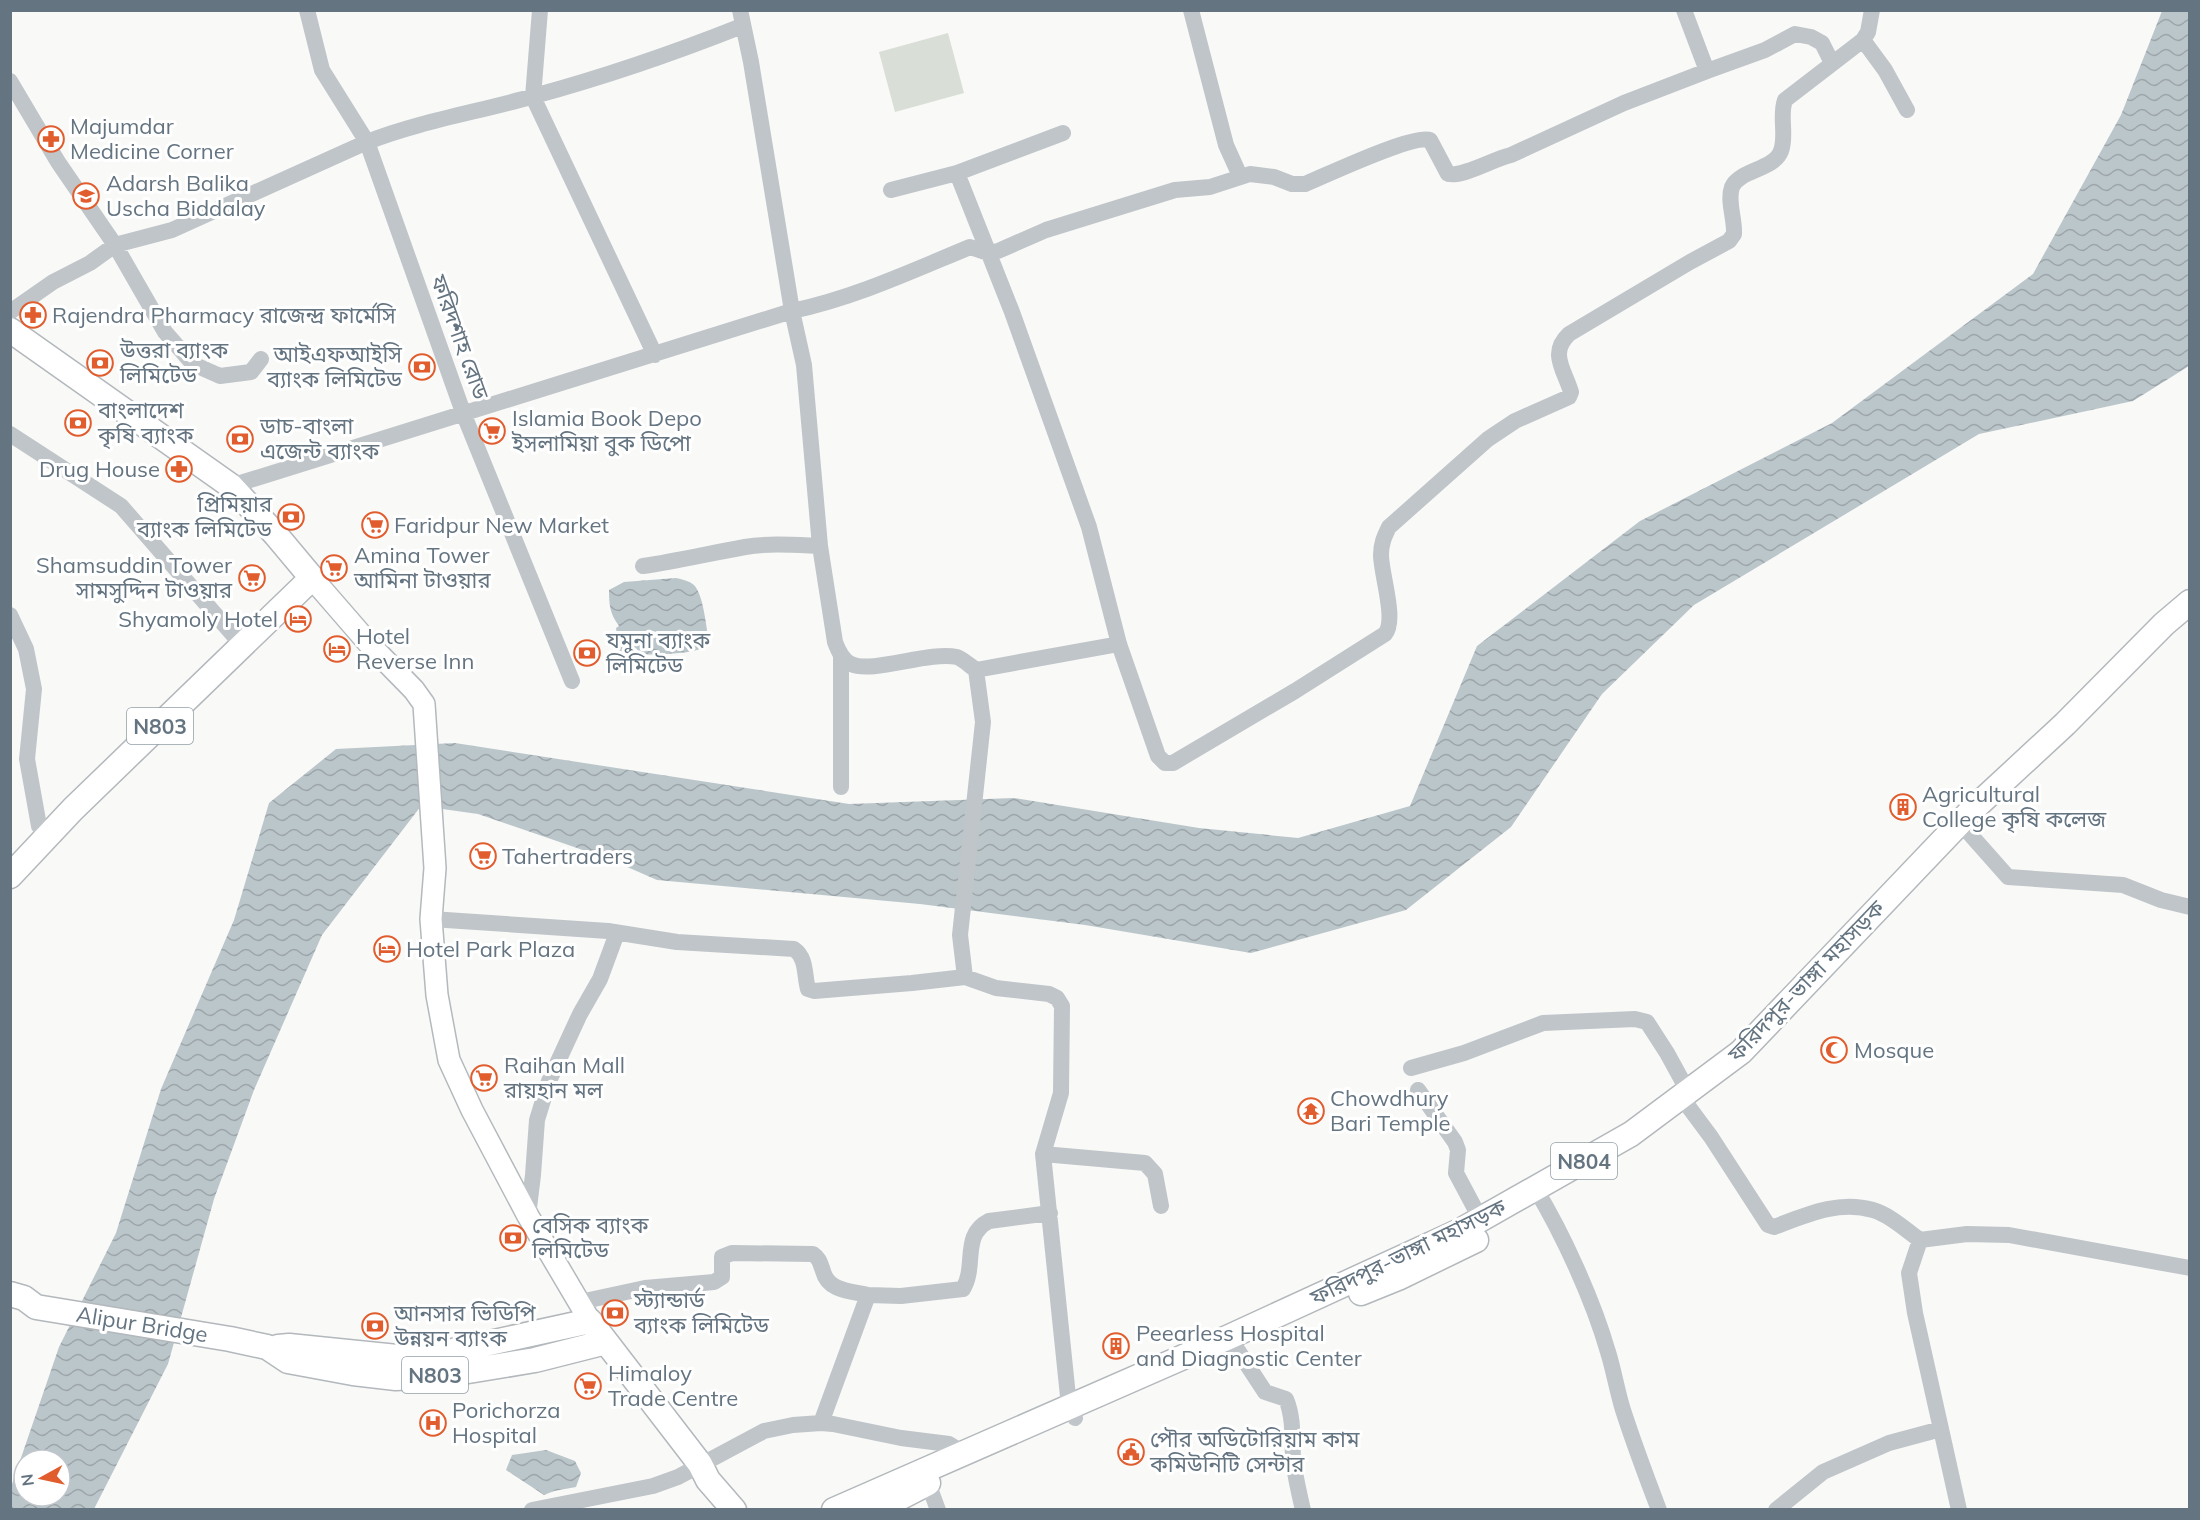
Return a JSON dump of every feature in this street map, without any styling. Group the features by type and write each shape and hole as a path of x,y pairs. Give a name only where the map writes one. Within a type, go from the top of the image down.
{"highway":[{"path":"10,330 145,423 231,486 308,573"},
{"name":"N803","path":"10,876 43,831 164,703 308,573"},
{"name":"N803","path":"10,855 43,831 308,573"},
{"name":"ফরিদপুর-ভাঙ্গা মহাসড়ক","path":"2104,694 2164,624 2190,602"},
{"name":"ফরিদপুর-ভাঙ্গা মহাসড়ক","path":"834,1509 886,1498 928,1483 1072,1412 1447,1246 1539,1195 1631,1134 1686,1104 1811,987 1964,829 2104,694 2190,620"},
{"name":"ফরিদপুর-ভাঙ্গা মহাসড়ক","path":"1447,1246 1481,1220 1539,1195"},
{"name":"N803","path":"10,1294 45,1308"},
{"name":"N803","path":"10,1310 21,1312 45,1308"},
{"name":"Alipur Bridge","path":"45,1308 267,1347"},
{"path":"585,1311 606,1342 700,1464 708,1480 734,1509"},
{"name":"N803","path":"267,1347 289,1346 397,1357 440,1354 585,1311"},
{"name":"N803","path":"267,1347 288,1361 396,1378 444,1375 523,1362 606,1342"},
{"name":"ফরিদপুর-ভাঙ্গা মহাসড়ক","path":"886,1498 962,1452 1072,1412"},
{"path":"700,1464 715,1471 747,1509"}],"main road":[{"path":"308,573 424,704 435,868 431,919 437,995 449,1060 472,1110 528,1216 585,1311"}],"street":[{"name":"ফরিদশাহ রোড","path":"307,10 322,70 367,142 464,415 572,681"},
{"path":"540,10 533,97 655,355"},
{"path":"1191,10 1195,32 1227,145 1240,176"},
{"path":"1684,10 1707,71"},
{"path":"957,173 1012,312 1089,527 1119,644 1158,756 1165,763 1173,763 1295,691 1389,630 1390,615 1381,553 1382,540 1389,527 1488,439 1515,421 1569,397 1571,392 1558,355 1561,341 1569,334 1729,241 1734,234 1732,186 1776,159 1781,153 1783,145 1782,107 1785,100 1863,40 1868,32 1872,10"},
{"path":"10,312 53,282 115,245 172,230 367,142 399,130 533,97 655,58 741,18 751,62 792,311 804,365 820,546 834,642 841,656 850,664 864,666 942,656 959,657 976,670 983,722 960,935 965,977"},
{"path":"231,486 792,311 826,303 869,289 970,247 988,253 1046,231 1175,190 1210,187 1250,174 1274,177 1292,184 1305,184 1424,138 1430,140 1448,174 1454,175 1510,155 1624,104 1765,50 1795,34 1811,37 1821,43 1832,63"},
{"path":"1863,40 1885,70 1907,110"},
{"path":"10,81 58,162 115,245 165,332 193,364 220,376 251,372 261,359"},
{"path":"891,190 957,173 1064,133"},
{"path":"10,434 121,506 235,638"},
{"path":"643,566 771,544 820,546"},
{"path":"10,615 27,649 34,689 27,759 43,831"},
{"path":"976,670 1119,644"},
{"path":"841,656 841,787"},
{"path":"1964,829 2008,877 2123,885 2161,900 2190,906"},
{"path":"431,919 617,933 677,942 794,949 800,953 803,960 808,989 814,991 965,977 996,988 1049,994 1057,998 1062,1006 1061,1093 1043,1154 1072,1412"},
{"path":"528,1216 537,1120 549,1081 580,1014 600,979 617,933"},
{"path":"1411,1068 1464,1053 1543,1023 1635,1019 1647,1022 1684,1084 1686,1104 1711,1137 1768,1225 1774,1227 1820,1210 1847,1206 1874,1210 1920,1240 1967,1234 2009,1235 2134,1260 2190,1268"},
{"path":"1418,1090 1455,1142 1458,1150 1456,1173 1481,1220"},
{"path":"1043,1154 1145,1163 1155,1174 1161,1206"},
{"path":"1539,1195 1593,1310 1608,1351 1639,1458 1659,1509"},
{"path":"585,1311 645,1288 714,1282 722,1276 722,1257 732,1253 813,1254 819,1258 828,1282 834,1286 868,1294 901,1296 963,1289 968,1276 974,1233 980,1226 989,1221 1050,1213"},
{"path":"1920,1240 1909,1273 1915,1313 1959,1509"},
{"path":"821,1423 868,1294"},
{"path":"1232,1342 1264,1392 1286,1399 1291,1409 1294,1468 1303,1509"},
{"path":"532,1509 678,1478 764,1431 793,1425 833,1424 901,1438 949,1444 962,1452"},
{"path":"1776,1509 1823,1472 1889,1443 1941,1429"},
{"path":"928,1483 938,1509"}],"shaded area":[{"path":"948,33 964,93 895,112 879,52"}],"water":[{"path":"2162,11 2189,11 2189,366 2133,401 1979,434 1694,605 1602,694 1511,827 1406,910 1251,953 1085,925 920,904 657,880 609,859 478,814 421,806 322,935 254,1090 214,1199 168,1364 94,1509 11,1510 12,1484 12,1508 72,1508 72,1448 24,1448 59,1347 116,1233 161,1089 234,920 269,803 336,749 455,743 849,804 1014,798 1199,828 1298,838 1410,806 1477,646 1640,521 1832,423 2033,274 2121,115"},
{"path":"676,578 690,582 697,590 709,642 701,649 680,653 619,652 616,628 619,626 611,609 609,590 624,582"},
{"path":"546,1450 575,1461 581,1473 576,1487 544,1495 506,1470 512,1455"}],"place":[{"name":"Majumdar Medicine Corner","path":"51,139"},
{"name":"Adarsh Balika Uscha Biddalay","path":"86,196"},
{"name":"Rajendra Pharmacy রাজেন্দ্র ফার্মেসি","path":"33,315"},
{"name":"উত্তরা ব্যাংক লিমিটেড","path":"100,363"},
{"name":"আইএফআইসি ব্যাংক লিমিটেড","path":"422,367"},
{"name":"বাংলাদেশ কৃষি ব্যাংক","path":"78,423"},
{"name":"Islamia Book Depo ইসলামিয়া বুক ডিপো","path":"492,431"},
{"name":"ডাচ-বাংলা এজেন্ট ব্যাংক","path":"240,439"},
{"name":"Drug House","path":"179,469"},
{"name":"প্রিমিয়ার ব্যাংক লিমিটেড","path":"291,517"},
{"name":"Faridpur New Market","path":"375,525"},
{"name":"Amina Tower আমিনা টাওয়ার","path":"334,568"},
{"name":"Shamsuddin Tower সামসুদ্দিন টাওয়ার","path":"252,578"},
{"name":"Shyamoly Hotel","path":"298,619"},
{"name":"Hotel Reverse Inn","path":"337,649"},
{"name":"যমুনা ব্যাংক লিমিটেড","path":"587,653"},
{"name":"Agricultural College কৃষি কলেজ","path":"1903,807"},
{"name":"Tahertraders","path":"483,856"},
{"name":"Hotel Park Plaza","path":"387,949"},
{"name":"Mosque","path":"1834,1050"},
{"name":"Raihan Mall রায়হান মল","path":"484,1078"},
{"name":"Chowdhury Bari Temple","path":"1311,1111"},
{"name":"বেসিক ব্যাংক লিমিটেড","path":"513,1238"},
{"name":"স্ট্যান্ডার্ড ব্যাংক লিমিটেড","path":"615,1313"},
{"name":"আনসার ভিডিপি উন্নয়ন ব্যাংক","path":"375,1326"},
{"name":"Peearless Hospital and Diagnostic Center","path":"1116,1346"},
{"name":"Himaloy Trade Centre","path":"588,1386"},
{"name":"Porichorza Hospital","path":"433,1423"},
{"name":"পৌর অডিটোরিয়াম কাম কমিউনিটি সেন্টার","path":"1131,1452"}]}
